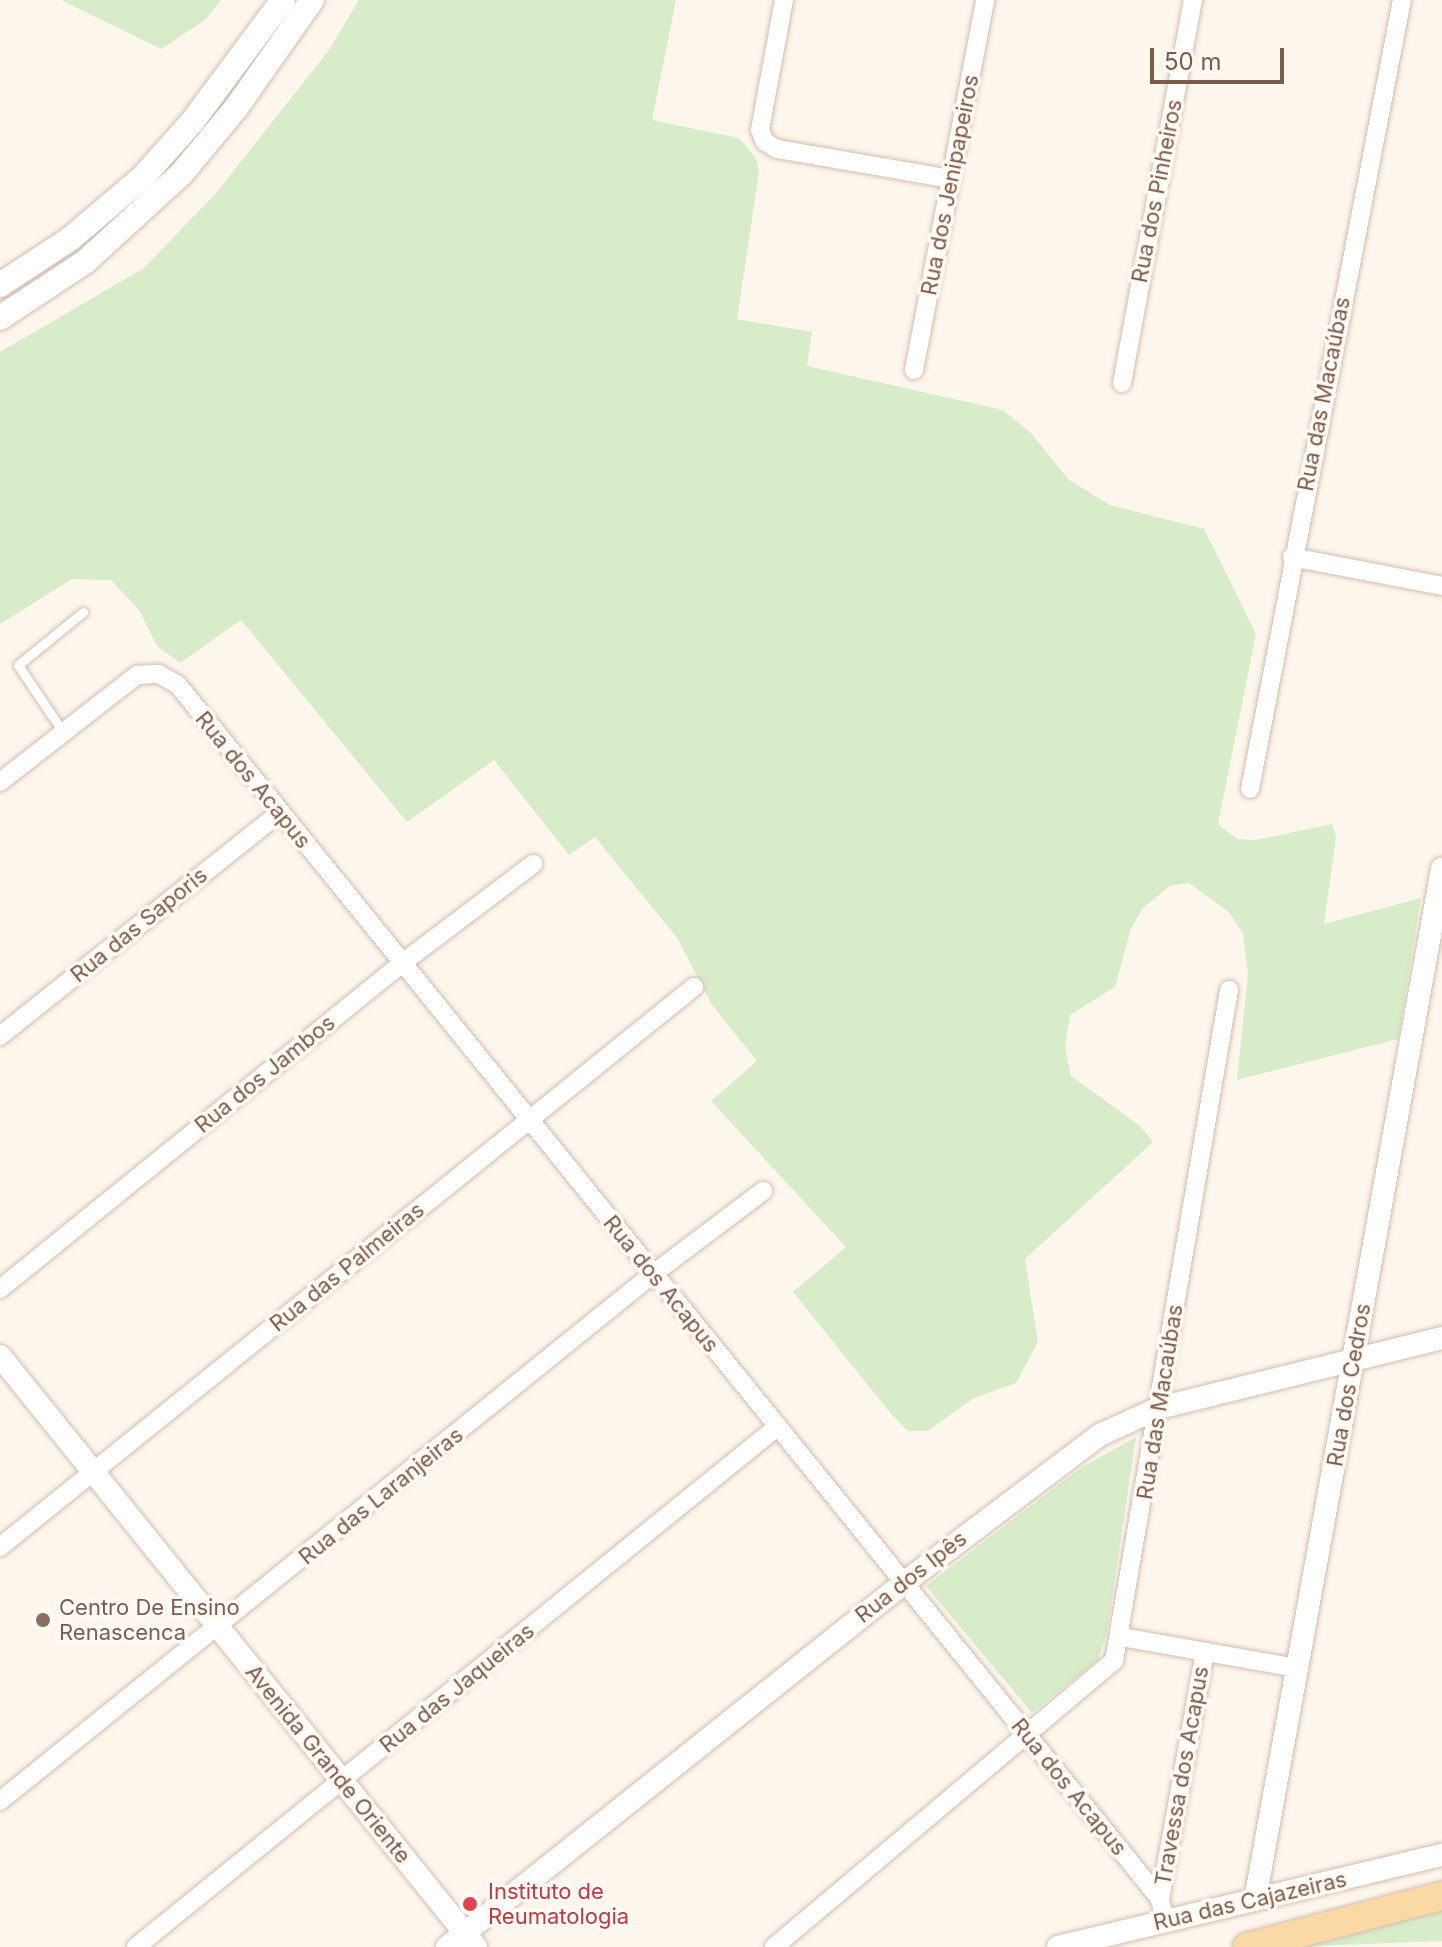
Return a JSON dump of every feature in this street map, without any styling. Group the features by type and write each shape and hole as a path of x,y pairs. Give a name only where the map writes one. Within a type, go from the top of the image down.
{"main road":[{"path":"0,285 70,239 143,177 192,122 283,0"},
{"path":"0,318 85,262 182,173 236,108 312,0"},
{"path":"1247,1947 1442,1896"}],"street":[{"path":"784,0 760,130 765,142 777,149 951,179"},
{"name":"Rua dos Jenipapeiros","path":"914,370 985,0"},
{"name":"Rua dos Pinheiros","path":"1122,383 1193,0"},
{"name":"Rua das Macaúbas","path":"1250,789 1292,557 1402,0"},
{"path":"1292,557 1442,586"},
{"name":"Rua dos Acapus","path":"63,732 137,675 159,674 178,685 904,1583 1163,1910"},
{"path":"0,782 63,732"},
{"name":"Rua das Saporis","path":"0,1036 279,813"},
{"name":"Rua dos Jambos","path":"0,1289 401,964 533,864"},
{"name":"Rua dos Cedros","path":"1255,1900 1442,869"},
{"name":"Rua das Palmeiras","path":"0,1547 694,987"},
{"name":"Rua das Macaúbas","path":"1027,1736 1103,1674 1114,1661 1121,1637 1229,990"},
{"name":"Rua das Laranjeiras","path":"0,1801 653,1274 763,1191"},
{"name":"Rua dos Ipês","path":"463,1942 904,1583 1059,1462 1100,1435 1159,1408 1442,1338"},
{"name":"Avenida Grande Oriente","path":"0,1356 342,1781 463,1942"},
{"name":"Rua das Jaqueiras","path":"136,1947 777,1427"},
{"path":"1121,1637 1297,1668"},
{"name":"Travessa dos Acapus","path":"1163,1910 1205,1652"},
{"path":"774,1947 1027,1736"},
{"name":"Rua das Cajazeiras","path":"1058,1947 1163,1910 1255,1900 1442,1855"}],"lane":[{"path":"63,732 18,665 83,612"}],"green space":[{"path":"61,0 221,0 205,20 161,49"},
{"path":"359,0 676,0 652,120 739,138 756,158 759,172 737,319 812,332 807,366 1003,410 1030,432 1069,480 1110,505 1204,529 1256,634 1218,824 1237,839 1255,840 1332,824 1336,837 1324,924 1421,898 1398,1039 1237,1080 1248,974 1243,934 1229,912 1189,883 1170,886 1143,908 1131,928 1115,987 1070,1015 1065,1048 1071,1076 1140,1126 1153,1142 1025,1259 1038,1342 1016,1383 974,1398 928,1431 908,1431 892,1415 793,1292 846,1247 711,1101 757,1061 712,1005 678,939 595,837 569,855 494,760 407,822 241,620 180,663 157,646 139,610 111,580 72,579 0,624 0,352 144,268 217,192 329,50"},
{"path":"1136,1437 1107,1632 1098,1660 1032,1713 926,1586 1079,1469"},
{"path":"1442,1908 1442,1941 1285,1947"}],"place":[{"name":"Centro De Ensino Renascenca","path":"43,1620"},
{"name":"Instituto de Reumatologia","path":"470,1904"}]}
